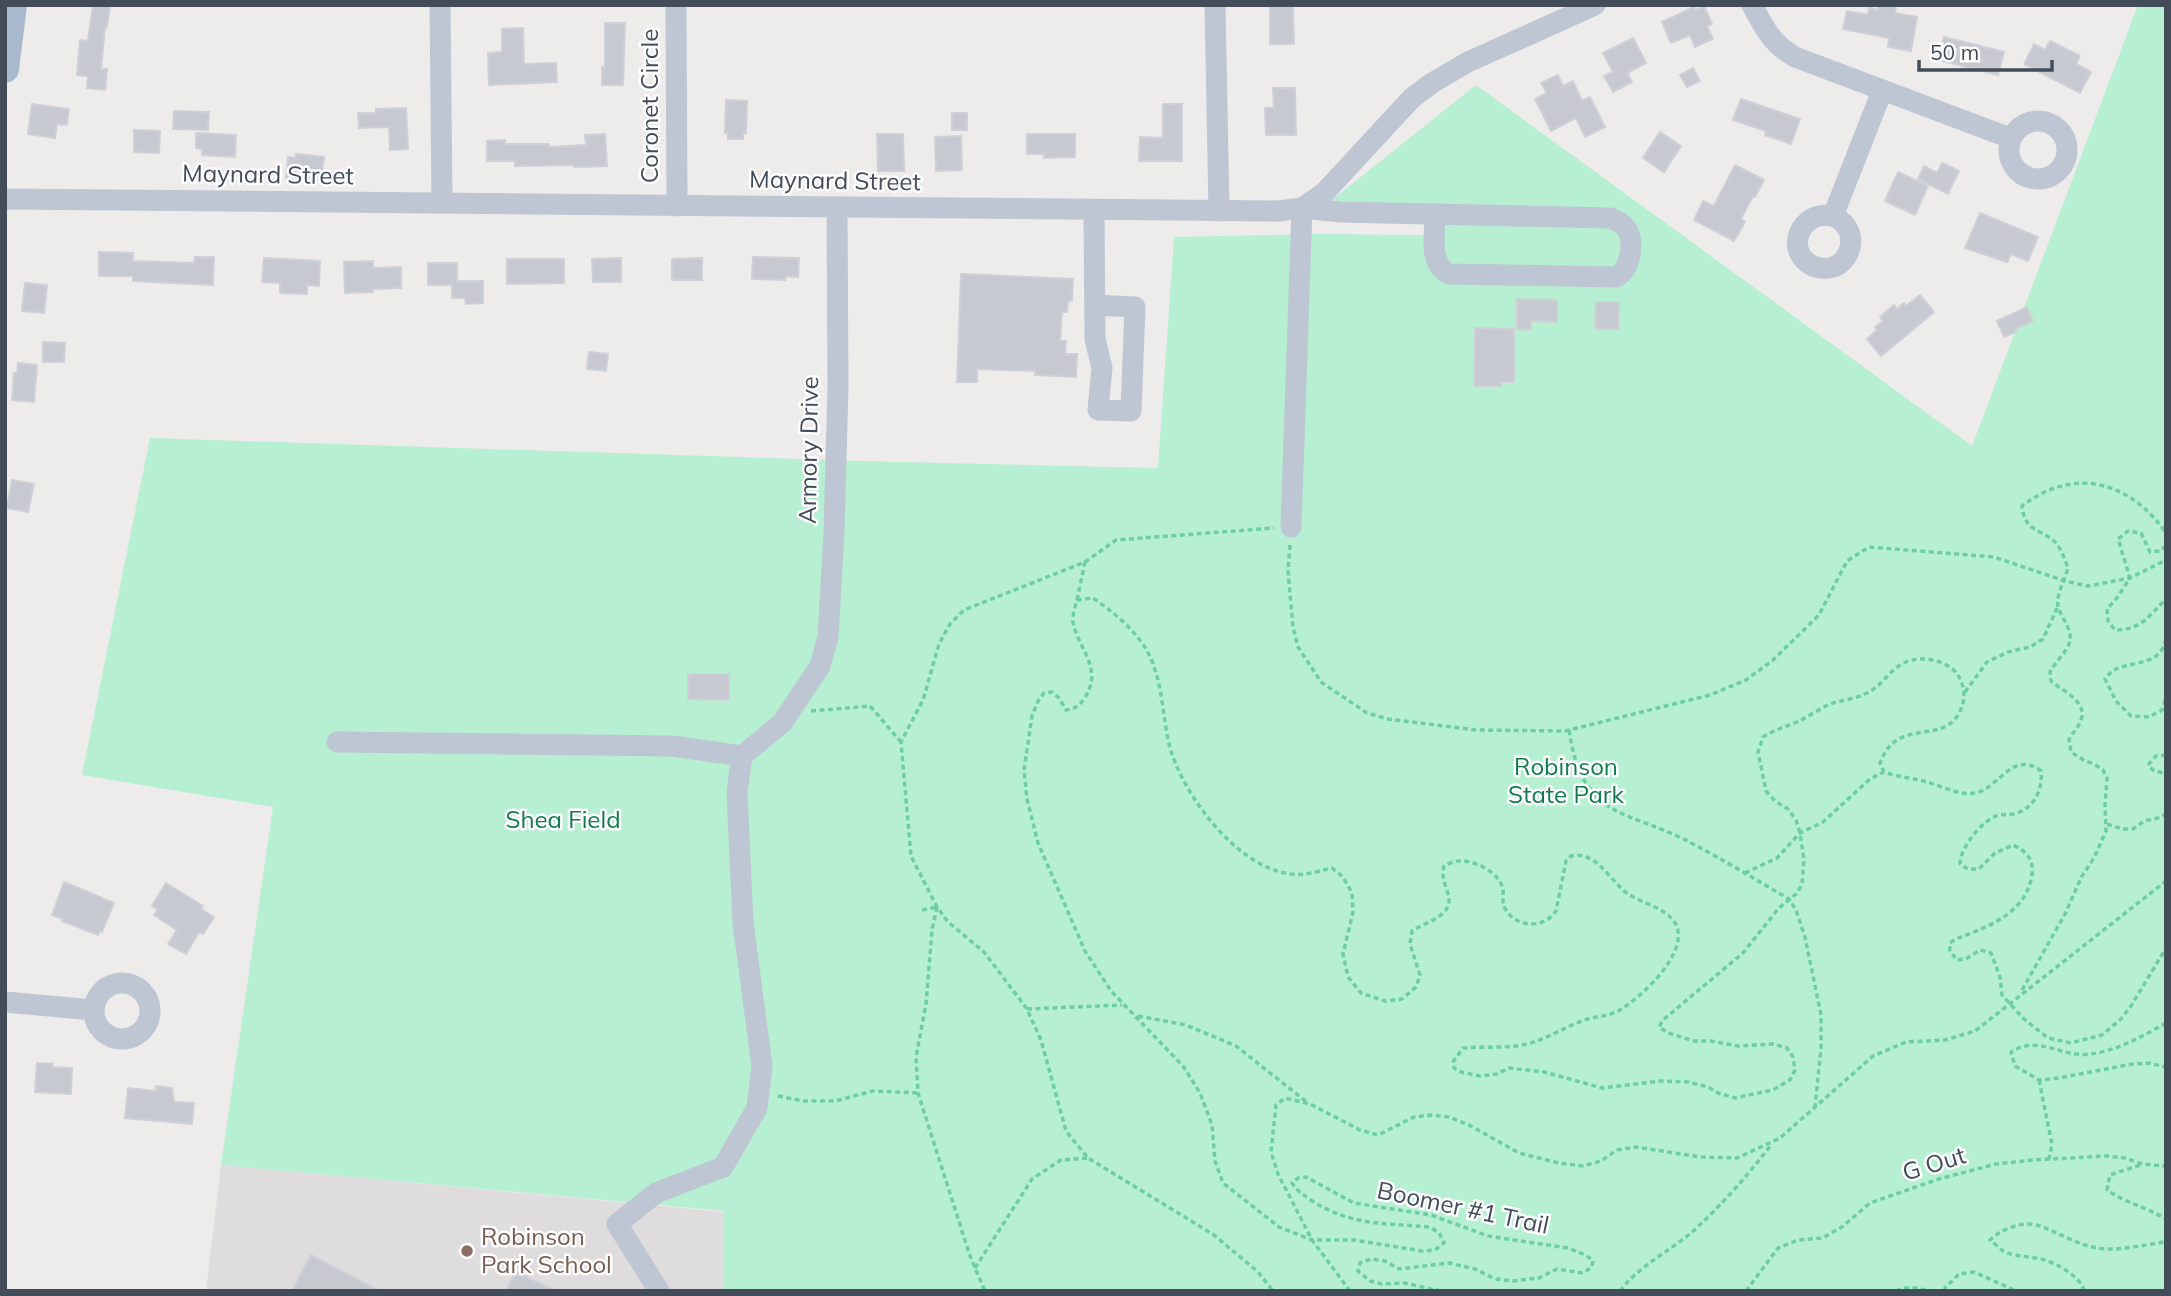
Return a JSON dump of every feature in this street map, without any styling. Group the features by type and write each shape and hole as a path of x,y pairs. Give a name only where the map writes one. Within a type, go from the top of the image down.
{"main road":[{"path":"6,61 13,5"}],"street":[{"path":"440,5 442,203"},
{"name":"Coronet Circle","path":"676,5 677,205"},
{"path":"1215,5 1219,211"},
{"path":"1291,527 1302,208 1325,192 1412,99 1432,83 1468,62 1595,5"},
{"path":"1752,5 1771,40 1782,50 1808,63 2010,138"},
{"path":"1833,216 1882,91"},
{"name":"Maynard Street","path":"5,199 1219,211 1278,211 1302,208 1341,212 1436,214 1610,218 1627,228 1630,237 1627,268 1616,277 1450,274 1443,272 1436,260 1436,214"},
{"name":"Armory Drive","path":"742,756 782,723 820,666 828,637 838,387 837,207"},
{"path":"1094,209 1095,339 1102,368 1098,410 1131,411 1135,307 1095,305"},
{"path":"337,742 672,746 742,756 737,792 743,923 762,1066 757,1108 723,1167 656,1192 617,1224 659,1291"},
{"path":"5,1002 93,1010"}],"path":[{"path":"1884,772 1880,762 1884,751 1905,735 1931,732 1955,719 1965,693 1987,662 2008,652 2030,647 2043,639 2058,606 2068,568 2056,543 2023,519 2022,506 2046,490 2060,485 2081,482 2104,486 2124,494 2147,510 2166,533"},
{"path":"1273,1291 1258,1272 1214,1235 1088,1158 1066,1131 1041,1040 1027,1009 984,952 948,922 937,907 911,856 901,742 923,700 939,644 950,624 964,610 1084,562 1116,540 1291,527 1288,571 1293,627 1298,647 1321,682 1367,713 1388,719 1476,730 1569,730 1710,695 1746,680 1772,661 1819,615 1847,561 1869,547 1994,557 2088,586 2130,578 2166,560"},
{"path":"2166,546 2160,551 2150,552 2141,533 2128,531 2118,539 2130,578 2118,598 2107,609 2108,621 2115,630 2136,627 2148,619 2166,599"},
{"path":"1084,562 1073,612 1073,625 1091,667 1090,690 1073,710 1066,710 1052,692 1044,693 1038,701 1028,737 1024,770 1027,799 1038,843 1085,951 1111,991 1184,1066 1200,1093 1212,1125 1215,1161 1223,1183 1279,1227 1312,1240"},
{"path":"1077,600 1093,598 1132,630 1147,651 1156,677 1170,748 1183,782 1216,827 1236,848 1287,874 1306,875 1332,868 1343,877 1352,892 1353,912 1343,954 1348,978 1361,993 1385,1001 1402,999 1416,987 1420,975 1409,944 1412,931 1421,924 1433,921 1447,909 1450,899 1442,876 1444,866 1459,861 1481,865 1495,876 1503,887 1503,906 1511,918 1528,925 1551,918 1556,911 1566,862 1577,854 1589,857 1623,890 1671,918 1677,926 1679,941 1675,953 1662,972 1638,997 1616,1012 1580,1022 1525,1045 1463,1048 1453,1062 1454,1068 1480,1076 1509,1069 1544,1072 1602,1088 1661,1081 1688,1082 1735,1098 1773,1090 1790,1080 1795,1070 1793,1057 1787,1048 1773,1044 1738,1046 1694,1041 1668,1033 1659,1027 1663,1020 1743,953 1778,909 1802,885 1804,860 1800,833 1796,820 1788,809 1775,802 1766,791 1758,752 1763,737 1830,705 1865,694 1880,686 1903,663 1918,660 1946,664 1957,671 1965,693"},
{"path":"2019,995 2066,914 2082,876 2103,839 2107,824 2106,778 2103,770 2071,752 2069,740 2081,723 2083,713 2080,704 2051,681 2050,672 2069,645 2070,637 2058,606"},
{"path":"2166,639 2164,647 2154,658 2114,670 2105,678 2116,701 2131,716 2150,717 2162,710 2166,698"},
{"path":"788,713 870,706 901,742"},
{"path":"1569,730 1572,754 1586,783 1606,806 1671,833 1789,899 1796,910 1805,937 1821,1015 1815,1107"},
{"path":"2166,755 2156,756 2148,765 2166,774"},
{"path":"1745,873 1777,858 1800,833 1823,821 1870,779 1884,772 1961,793 1975,793 1988,788 2014,767 2032,765 2041,771 2042,782 2033,801 2024,810 1997,815 1986,823 1960,855 1960,864 1968,869 1979,869 1994,853 2013,845 2027,854 2033,865 2032,878 2025,896 2015,910 2004,918 1959,936 1950,943 1950,951 1957,960 1980,950 1991,953 2000,977 2002,995 2009,1003 2048,1038 2071,1043 2102,1035 2121,1019 2166,948"},
{"path":"2107,824 2133,829 2144,821 2166,814"},
{"path":"1137,1016 1186,1025 1236,1046 1310,1104 1360,1130 1378,1135 1414,1117 1449,1116 1519,1153 1559,1163 1583,1166 1601,1161 1617,1150 1636,1147 1700,1157 1737,1158 1780,1138 1873,1056 1906,1042 1945,1040 1975,1031 2166,881"},
{"path":"922,909 937,907"},
{"path":"937,907 932,930 926,1004 916,1056 918,1093 975,1268 985,1291"},
{"path":"1027,1009 1122,1004"},
{"path":"2166,1023 2137,1040 2089,1055 2028,1044 2011,1052 2015,1066 2039,1080 2132,1064 2149,1063 2166,1067"},
{"path":"2039,1080 2052,1144 2049,1159"},
{"path":"759,1092 803,1101 835,1101 873,1091 918,1093"},
{"path":"1310,1104 1285,1098 1276,1105 1271,1152 1278,1174 1312,1240 1350,1291"},
{"path":"1620,1291 1654,1259 1690,1233 1720,1204 1773,1142"},
{"name":"G Out","path":"1746,1291 1778,1248 1798,1240 1823,1238 1842,1227 1870,1203 1968,1171 1996,1164 2106,1156 2166,1166"},
{"path":"975,1268 1032,1179 1061,1160 1088,1158"},
{"path":"2142,1164 2110,1175 2107,1190 2124,1201 2166,1219"},
{"name":"Boomer #1 Trail","path":"1312,1240 1354,1240 1422,1251 1435,1250 1444,1243 1430,1227 1361,1222 1329,1212 1298,1192 1292,1183 1298,1178 1306,1177 1354,1203 1431,1215 1489,1236 1568,1248 1593,1260 1592,1267 1583,1273 1557,1269 1539,1278 1514,1281 1495,1279 1475,1269 1449,1263 1399,1269 1385,1261 1371,1259 1360,1263 1358,1271 1370,1281 1382,1284 1404,1283 1441,1291"},
{"path":"2084,1291 2083,1283 2076,1276 2044,1259 2003,1250 1990,1240 1999,1231 2037,1224 2062,1237 2106,1249 2166,1242"},
{"path":"1945,1291 1959,1274 1975,1272 2016,1291"},
{"path":"1896,1291 1916,1286 1927,1291"}],"shaded area":[{"name":"Robinson Park School","path":"221,1165 724,1212 724,1291 206,1291"}],"green space":[{"name":"Robinson State Park","path":"2138,5 2166,5 2166,1291 724,1291 724,1211 221,1165 273,807 82,775 150,438 1158,468 1174,237 1424,235 1435,214 1332,200 1476,85 1972,446"}],"building":[{"path":"93,5 110,5 101,69 107,69 105,90 87,88 88,76 77,75 80,40 88,41"},
{"path":"1270,5 1293,5 1294,44 1270,44"},
{"path":"1879,5 1896,5 1895,13 1917,17 1911,51 1888,47 1889,38 1843,29 1847,11 1868,15 1869,8 1878,10"},
{"path":"1704,6 1712,24 1707,26 1713,39 1695,47 1690,35 1671,43 1662,22 1694,7 1695,10"},
{"path":"605,23 625,23 623,85 602,85 602,67 605,67"},
{"path":"523,28 524,64 556,63 557,82 489,85 488,53 502,52 502,29"},
{"path":"1944,37 2004,52 1998,75 1938,60"},
{"path":"1633,38 1646,63 1627,73 1632,82 1613,92 1604,76 1613,72 1603,53"},
{"path":"2050,41 2080,56 2076,64 2091,72 2080,93 2024,64 2034,44 2045,50"},
{"path":"1693,68 1700,81 1687,87 1680,75"},
{"path":"1558,75 1563,86 1573,81 1582,101 1590,97 1605,127 1585,137 1576,118 1551,131 1535,99 1547,93 1541,83"},
{"path":"1273,88 1295,88 1296,135 1266,135 1265,108 1274,108"},
{"path":"1741,99 1800,119 1791,144 1765,135 1766,131 1733,120"},
{"path":"726,100 747,101 746,133 743,133 743,139 728,139 728,133 725,133"},
{"path":"32,104 69,109 67,125 57,124 55,138 28,134"},
{"path":"1163,104 1182,104 1182,161 1139,161 1140,137 1163,138"},
{"path":"406,108 408,149 390,150 389,127 359,128 358,113 376,113 376,109"},
{"path":"174,111 209,112 208,130 173,129"},
{"path":"952,113 967,113 967,130 952,130"},
{"path":"134,130 160,131 159,153 134,152"},
{"path":"1660,132 1681,146 1664,172 1643,158"},
{"path":"196,133 236,135 235,157 202,155 202,149 196,148"},
{"path":"605,134 607,166 515,166 515,161 487,161 487,141 505,140 505,144 549,144 549,147 586,145 585,135"},
{"path":"877,134 903,134 904,171 878,171"},
{"path":"1027,134 1075,134 1075,157 1044,158 1044,154 1027,154"},
{"path":"961,136 962,170 936,171 935,137"},
{"path":"296,154 324,157 321,181 286,178 288,157 296,158"},
{"path":"1942,163 1959,171 1948,194 1918,179 1924,166 1937,173"},
{"path":"1735,165 1764,180 1741,219 1745,222 1734,241 1694,220 1703,201 1714,206"},
{"path":"1898,172 1928,186 1915,215 1885,201"},
{"path":"1980,213 2038,237 2028,261 2011,254 2007,262 1965,248"},
{"path":"99,252 133,253 133,261 194,263 195,257 214,257 213,285 133,281 133,276 99,276"},
{"path":"753,257 799,258 798,277 785,276 785,280 752,279"},
{"path":"264,258 320,261 319,286 307,285 307,294 280,293 280,283 262,282"},
{"path":"621,258 621,282 593,282 592,259"},
{"path":"702,258 702,280 672,280 672,259"},
{"path":"507,259 564,259 564,283 507,284"},
{"path":"373,261 373,268 401,267 401,288 345,293 344,262"},
{"path":"428,263 457,263 457,281 483,281 483,303 466,304 465,298 452,298 452,285 428,285"},
{"path":"961,274 1073,279 1072,301 1068,301 1067,312 1062,312 1060,341 1066,341 1065,354 1077,354 1076,377 1035,375 1035,371 977,369 977,382 957,382"},
{"path":"25,283 47,285 44,313 22,311"},
{"path":"1920,295 1934,312 1881,356 1867,339 1883,321 1880,317 1894,305 1897,309 1904,303 1906,306"},
{"path":"1517,299 1557,300 1557,322 1531,321 1531,330 1517,329"},
{"path":"1596,302 1619,302 1618,329 1595,329"},
{"path":"2027,307 2033,321 2004,337 1997,321"},
{"path":"1475,328 1514,329 1514,382 1501,382 1501,386 1474,386"},
{"path":"43,342 65,343 64,362 43,362"},
{"path":"589,352 608,354 606,371 587,369"},
{"path":"18,363 37,365 34,402 12,400 14,373 17,374"},
{"path":"12,480 34,484 28,512 7,508"},
{"path":"688,674 729,674 729,700 688,699"},
{"path":"64,882 114,903 102,932 98,935 52,915"},
{"path":"166,883 203,906 201,909 214,917 203,934 199,932 186,954 168,944 177,930 154,915 158,910 152,906"},
{"path":"37,1063 72,1068 71,1094 35,1092"},
{"path":"156,1086 172,1088 174,1102 194,1103 192,1124 125,1118 128,1088 156,1091"},
{"path":"311,1255 379,1291 292,1291"},
{"path":"516,1271 554,1291 506,1291"}],"place":[{"name":"Robinson Park School","path":"467,1251"}],"park label":[{"name":"Shea Field","path":"563,820"}]}
